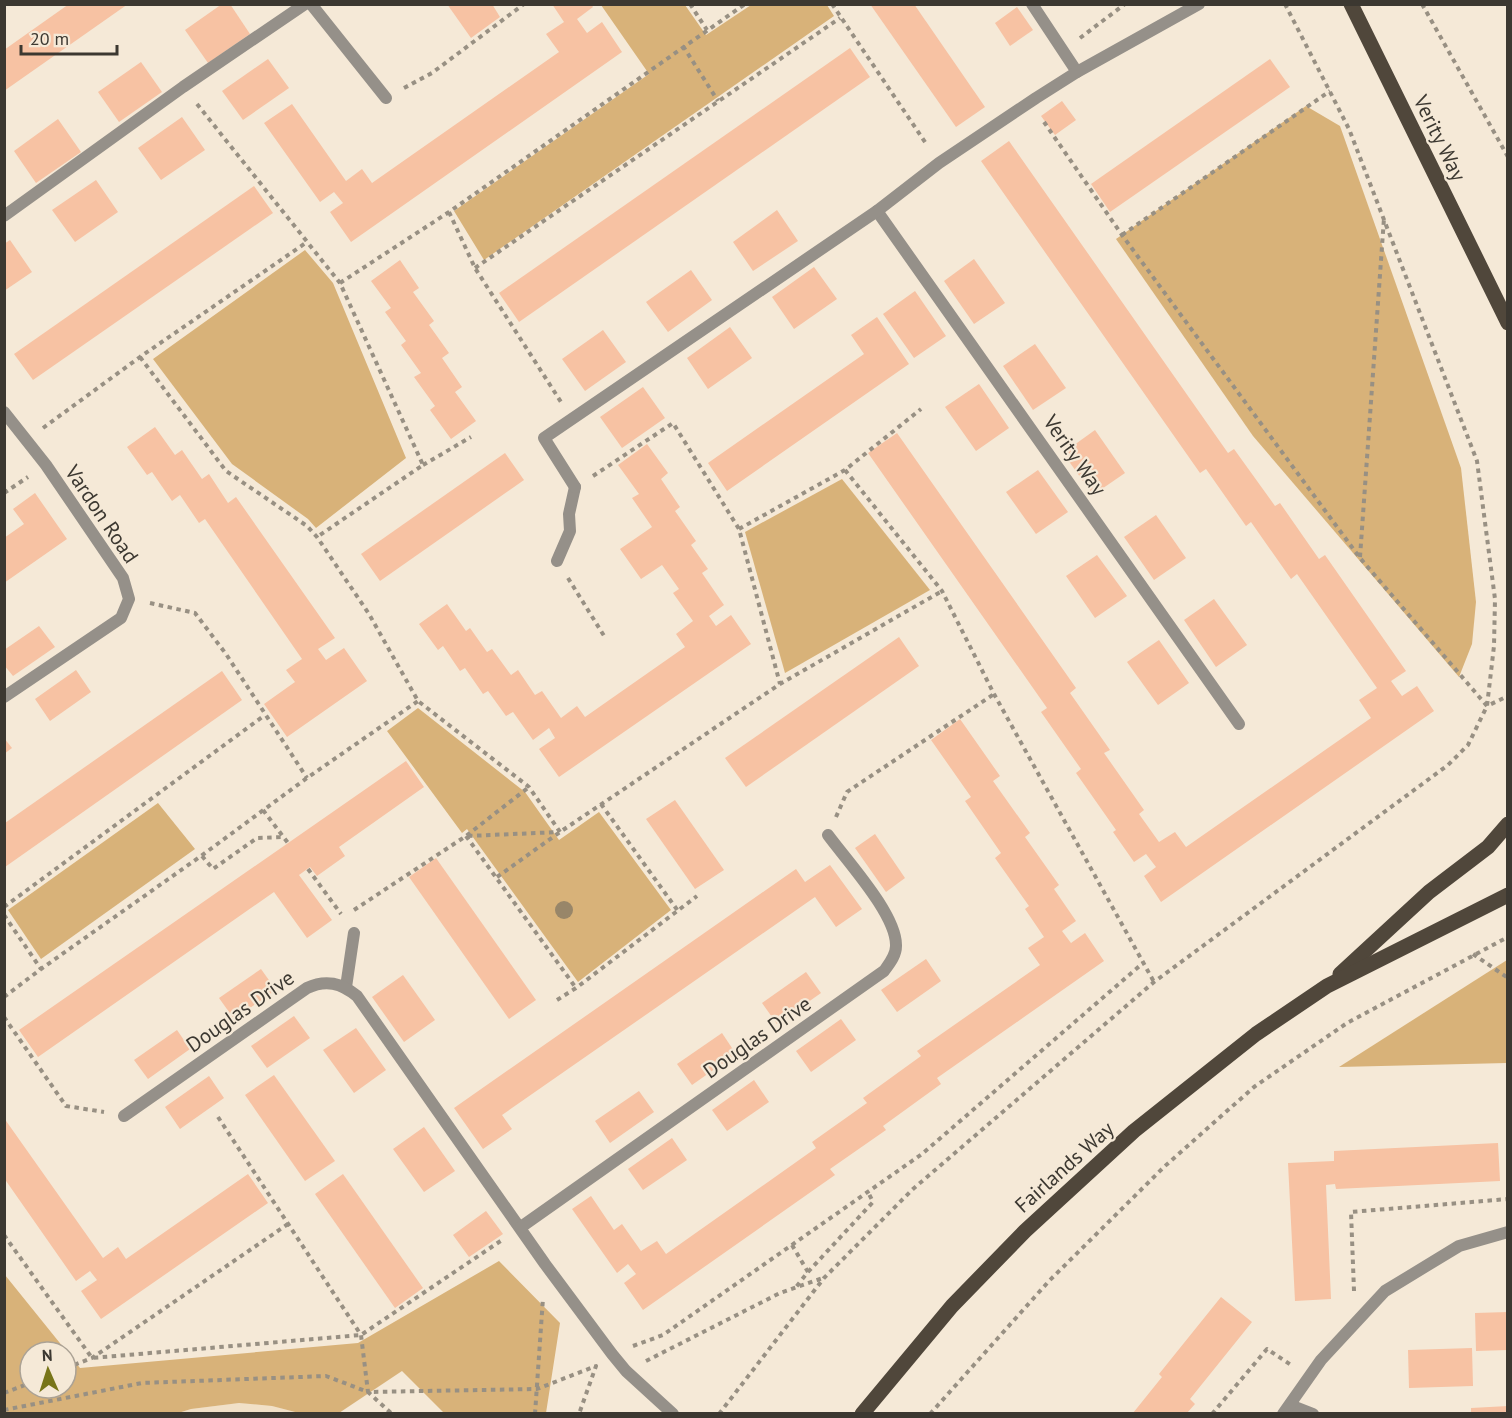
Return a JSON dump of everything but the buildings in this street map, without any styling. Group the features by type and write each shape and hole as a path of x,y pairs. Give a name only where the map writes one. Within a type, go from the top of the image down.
{"main road":[{"name":"Verity Way","path":"1351,4 1508,323"},
{"name":"Fairlands Way","path":"1327,986 1429,892 1488,847 1508,824"},
{"name":"Fairlands Way","path":"862,1413 952,1306 1025,1231 1134,1131 1256,1034 1327,986 1508,895"}],"street":[{"path":"4,216 183,87 305,4"},
{"path":"311,4 386,98"},
{"path":"1032,4 1077,72"},
{"path":"557,561 570,531 569,514 575,488 544,438 877,211 939,163 1077,72 1198,4"},
{"name":"Verity Way","path":"877,211 1239,724"},
{"name":"Vardon Road","path":"4,412 46,465 123,578 129,599"},
{"path":"4,697 121,618 129,599"},
{"name":"Douglas Drive","path":"521,1227 884,971 892,961 896,948 895,931 885,912 828,835"},
{"path":"354,933 346,987 357,996 545,1264 612,1354 626,1371 673,1413"},
{"name":"Douglas Drive","path":"124,1116 307,988 327,982 346,987"},
{"path":"1314,1413 1286,1409 1321,1360 1385,1291 1459,1246 1508,1232"}],"path":[{"path":"386,98 432,73 524,4"},
{"path":"690,4 707,30"},
{"path":"340,283 449,212 745,4"},
{"path":"832,4 939,163"},
{"path":"1063,50 1125,4"},
{"path":"719,1413 824,1278 913,1189 1154,982 1448,765 1468,745 1487,706 1494,646 1495,599 1477,461 1349,129 1285,4"},
{"path":"1422,4 1508,157"},
{"path":"474,268 840,18"},
{"path":"683,46 718,101"},
{"path":"183,87 340,283 423,465"},
{"path":"1122,235 1330,91"},
{"path":"1044,122 1122,235 1360,558 1487,706"},
{"path":"449,212 474,268 572,418"},
{"path":"1360,558 1384,216"},
{"path":"26,441 140,357 307,242"},
{"path":"140,357 226,471 307,526 316,537 369,614 418,701 529,788 560,831"},
{"path":"739,529 845,470 921,409"},
{"path":"575,488 673,423 739,529 780,684"},
{"path":"316,537 423,465 471,436"},
{"path":"845,470 942,591 994,694 1154,982"},
{"path":"557,561 606,639"},
{"path":"497,877 560,831 780,684 942,591"},
{"path":"129,599 195,613 226,654 307,778"},
{"path":"828,835 847,792 994,694"},
{"path":"1487,706 1508,696"},
{"path":"4,997 307,778 418,701"},
{"path":"4,907 265,715"},
{"path":"344,917 466,836 529,788"},
{"path":"601,804 678,911"},
{"path":"263,810 288,843"},
{"path":"466,836 560,831"},
{"path":"466,836 576,988"},
{"path":"201,856 213,869 257,838 284,837"},
{"path":"308,869 354,933"},
{"path":"557,1000 697,896"},
{"path":"4,915 40,969"},
{"path":"930,1413 1050,1281 1165,1166 1254,1087 1347,1023 1508,937"},
{"path":"1473,954 1508,978"},
{"path":"368,1392 537,1389 596,1366 612,1354 663,1335 922,1154 1143,963"},
{"path":"4,1017 66,1106 124,1116"},
{"path":"218,1118 361,1335 368,1392"},
{"path":"795,1288 873,1202 868,1192"},
{"path":"1355,1324 1351,1212 1508,1199"},
{"path":"78,1363 92,1358 288,1224"},
{"path":"92,1358 361,1335 521,1227"},
{"path":"4,1235 92,1358"},
{"path":"792,1245 808,1272"},
{"path":"535,1413 545,1264"},
{"path":"626,1371 780,1293 824,1278"},
{"path":"1212,1413 1267,1349 1309,1377"},
{"path":"579,1413 596,1366"},
{"path":"4,1410 142,1383 326,1376 368,1392 392,1413"}],"shaded area":[{"path":"601,5 685,5 706,35 751,5 827,5 834,16 484,260 454,211 649,74"},
{"path":"1306,106 1340,126 1461,468 1476,602 1472,644 1459,677 1253,436 1116,239"},
{"path":"305,250 333,283 406,458 316,528 308,519 232,464 153,359"},
{"path":"842,479 930,590 785,673 745,532"},
{"path":"418,708 525,792 559,840 599,812 671,910 578,982 467,829 462,833 387,731"},
{"path":"158,803 195,849 41,959 8,910"},
{"path":"1507,960 1507,1063 1339,1067"},
{"path":"499,1261 560,1323 546,1413 444,1413 402,1371 339,1413 299,1413 272,1406 239,1403 191,1409 175,1414 5,1413 5,1275 57,1340 18,1340 18,1400 78,1400 78,1366 80,1368 358,1343"},
{"path":"239,1403 272,1406 299,1413 175,1414 191,1409"}]}
